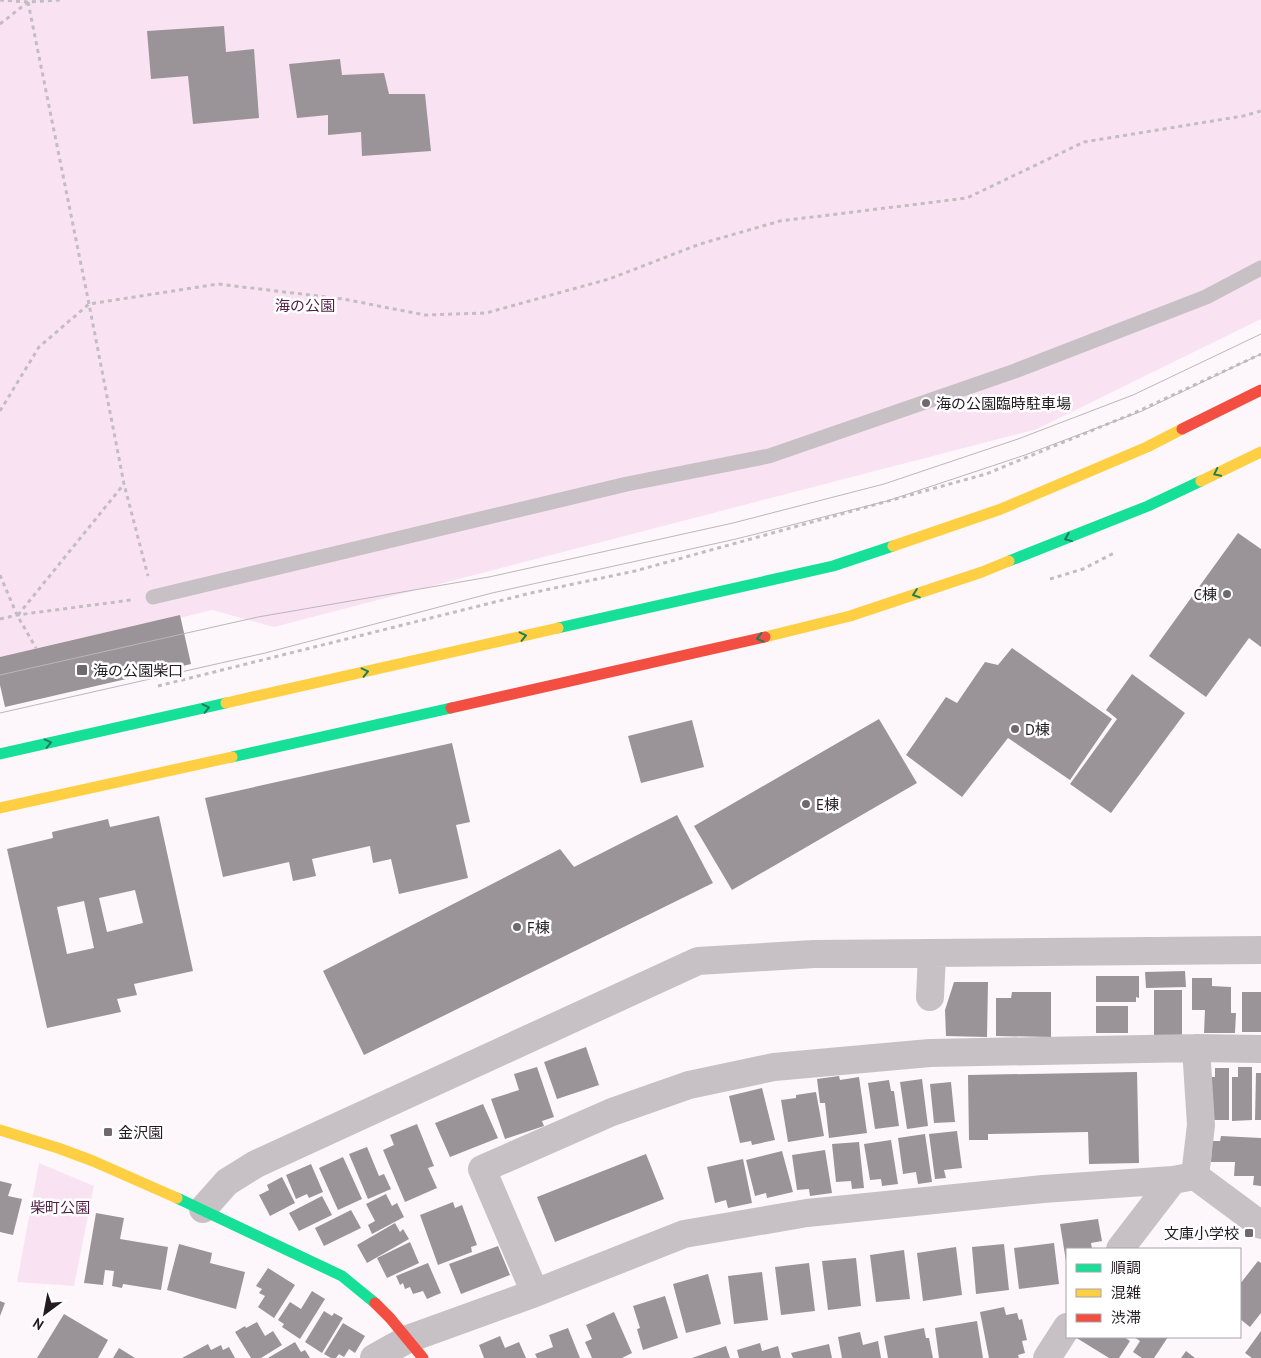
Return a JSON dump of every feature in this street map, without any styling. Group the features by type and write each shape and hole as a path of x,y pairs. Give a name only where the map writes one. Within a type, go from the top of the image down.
{"street":[{"path":"0,754 832,566 1002,509 1147,447 1261,390"},
{"path":"0,808 726,647 850,616 982,572 1148,506 1261,452"},
{"path":"203,1209 227,1182 256,1164 698,961 814,954 1261,950"},
{"path":"930,996 932,954"},
{"path":"1121,1248 1184,1178 1201,1125 1196,1048"},
{"path":"534,1293 482,1169 612,1112 689,1085 774,1067 930,1053 1196,1048 1261,1049"},
{"path":"0,1130 58,1148 93,1162 203,1209 342,1276 364,1293 390,1318 416,1348"},
{"path":"374,1358 416,1348 534,1293 684,1234 807,1213 1043,1189 1184,1178 1261,1225"},
{"path":"1047,1358 1066,1329"}],"lane":[{"path":"153,598 627,484 769,456 1015,371 1206,297 1261,268"}],"path":[{"path":"0,0 28,2 62,0"},
{"path":"0,24 28,2"},
{"path":"0,619 17,615 153,598 124,484 28,2"},
{"path":"0,411 39,347 89,304 218,284 343,300 425,315 486,313 609,279 700,244 780,221 967,198 1084,142 1243,116 1261,111"},
{"path":"156,686 531,593 635,571 986,474 1132,414 1261,354"},
{"path":"17,615 124,484"},
{"path":"0,575 17,615 36,648"}],"green space":[{"name":"海の公園","path":"0,0 1261,0 1261,319 1037,429 274,627 212,610 0,662"},
{"name":"柴町公園","path":"39,1163 94,1186 74,1286 17,1282"}],"building":[{"path":"224,26 226,52 254,49 259,118 193,124 188,76 151,79 147,31"},
{"path":"340,59 342,75 384,73 389,94 425,94 431,151 362,156 361,132 328,135 328,115 297,118 289,64"},
{"name":"C棟","path":"1238,533 1261,549 1261,647 1249,638 1206,697 1149,656"},
{"path":"180,615 191,664 5,707 0,685 0,657"},
{"name":"D棟","path":"1012,648 1112,719 1070,780 1008,738 962,797 906,755 946,697 957,703 985,662 998,665"},
{"path":"1132,674 1185,713 1111,813 1070,784 1117,719 1106,710"},
{"name":"E棟","path":"879,719 917,783 732,890 694,826"},
{"path":"692,720 704,767 641,783 628,736"},
{"path":"452,743 470,822 456,825 468,878 399,894 391,859 373,863 370,846 312,859 316,876 293,881 289,862 223,877 205,798"},
{"name":"F棟","path":"677,815 713,883 364,1055 323,971 560,849 574,867"},
{"path":"159,816 193,971 134,984 137,995 117,999 121,1012 47,1028 7,849 53,838 52,832 108,819 110,827","holes":["135,890 143,923 107,932 99,898","84,901 94,948 67,954 57,907"]},
{"path":"1185,971 1186,987 1146,988 1145,972"},
{"path":"1096,976 1139,976 1139,998 1136,997 1136,1002 1096,1002"},
{"path":"1192,978 1212,978 1212,986 1231,987 1231,1013 1236,1013 1235,1033 1204,1033 1205,1010 1192,1010"},
{"path":"954,982 988,982 987,1037 946,1036 945,1010"},
{"path":"1154,990 1182,990 1182,1038 1154,1037"},
{"path":"1012,992 1051,992 1051,1037 996,1036 996,998 1011,998"},
{"path":"1242,992 1261,992 1261,1032 1242,1032"},
{"path":"1096,1006 1128,1006 1128,1033 1096,1033"},
{"path":"586,1047 599,1085 557,1099 544,1062"},
{"path":"537,1067 554,1117 542,1121 544,1126 505,1139 491,1099 519,1090 514,1074"},
{"path":"1238,1067 1252,1067 1252,1120 1232,1121 1232,1077 1238,1077"},
{"path":"1215,1068 1229,1068 1229,1120 1210,1120 1210,1077 1215,1077"},
{"path":"1137,1072 1139,1163 1089,1164 1088,1132 988,1134 988,1140 969,1140 968,1075"},
{"path":"1256,1073 1261,1073 1261,1120 1255,1120"},
{"path":"839,1076 840,1080 859,1077 867,1133 829,1138 825,1103 820,1103 817,1079"},
{"path":"922,1079 928,1126 907,1129 900,1082"},
{"path":"889,1080 891,1091 894,1091 899,1126 875,1129 868,1083"},
{"path":"951,1082 955,1122 934,1123 930,1084"},
{"path":"762,1088 775,1140 752,1145 751,1141 740,1143 729,1096"},
{"path":"816,1092 824,1136 788,1142 781,1100 796,1098 796,1095"},
{"path":"483,1104 498,1138 450,1157 435,1123"},
{"path":"417,1124 434,1166 428,1168 437,1188 405,1202 383,1150 394,1145 390,1135"},
{"path":"957,1131 962,1168 944,1170 946,1178 935,1179 929,1134"},
{"path":"925,1134 932,1182 918,1184 916,1172 903,1174 898,1138"},
{"path":"1221,1136 1261,1138 1261,1186 1253,1185 1254,1176 1234,1176 1235,1162 1211,1162 1212,1141 1220,1141"},
{"path":"891,1140 898,1184 882,1186 881,1179 870,1180 864,1144"},
{"path":"859,1142 864,1188 852,1189 851,1181 836,1182 832,1144"},
{"path":"367,1147 379,1176 384,1174 391,1189 368,1199 349,1154"},
{"path":"825,1150 832,1193 810,1196 809,1189 797,1190 792,1155"},
{"path":"782,1151 793,1192 767,1198 766,1193 755,1196 746,1160"},
{"path":"646,1154 664,1199 555,1242 537,1197"},
{"path":"343,1157 362,1199 338,1210 319,1168"},
{"path":"743,1159 752,1203 728,1208 726,1200 715,1203 707,1167"},
{"path":"311,1164 323,1192 309,1198 307,1194 296,1199 286,1175"},
{"path":"282,1177 295,1203 270,1216 259,1195 269,1190 267,1185"},
{"path":"0,1181 12,1184 8,1196 22,1199 13,1235 0,1232"},
{"path":"386,1194 392,1206 397,1203 404,1217 372,1234 368,1225 375,1221 366,1204"},
{"path":"322,1196 332,1215 299,1231 289,1213"},
{"path":"453,1202 455,1208 462,1205 477,1245 471,1247 472,1252 438,1265 420,1215"},
{"path":"351,1210 361,1228 324,1246 315,1228"},
{"path":"96,1213 124,1218 120,1239 168,1247 161,1290 123,1284 122,1288 112,1286 114,1271 105,1270 103,1285 84,1283"},
{"path":"1098,1219 1102,1241 1091,1243 1092,1248 1066,1248 1066,1261 1060,1224"},
{"path":"395,1223 400,1232 403,1229 409,1239 367,1263 357,1245"},
{"path":"410,1242 419,1263 387,1278 377,1258"},
{"path":"1054,1243 1059,1284 1019,1289 1014,1248"},
{"path":"179,1244 212,1253 210,1263 245,1272 236,1309 167,1290"},
{"path":"1004,1244 1009,1290 976,1294 972,1247"},
{"path":"498,1246 510,1275 461,1294 449,1264"},
{"path":"956,1247 962,1295 923,1301 917,1253"},
{"path":"904,1250 910,1299 876,1302 870,1255"},
{"path":"856,1258 861,1306 828,1310 822,1261"},
{"path":"1258,1261 1261,1263 1261,1313 1250,1327 1241,1320 1241,1283"},
{"path":"428,1263 441,1293 427,1299 423,1291 413,1294 410,1287 405,1289 403,1283 400,1285 396,1276"},
{"path":"809,1263 815,1311 781,1315 775,1267"},
{"path":"268,1268 295,1285 274,1318 258,1307 265,1296 259,1293 262,1289 256,1286"},
{"path":"762,1272 768,1320 734,1324 728,1276"},
{"path":"708,1274 721,1324 686,1333 673,1284"},
{"path":"312,1291 325,1299 300,1339 282,1327 284,1324 278,1320 290,1302 301,1309"},
{"path":"665,1296 678,1338 643,1350 637,1329 640,1328 633,1306"},
{"path":"0,1301 5,1303 0,1316"},
{"path":"1004,1307 1006,1315 1017,1313 1019,1320 1022,1319 1027,1340 1022,1341 1025,1353 1018,1355 1019,1358 989,1358 980,1312"},
{"path":"324,1311 332,1316 334,1313 343,1318 322,1353 305,1342"},
{"path":"614,1312 632,1353 622,1358 592,1358 585,1342 592,1339 586,1325"},
{"path":"64,1314 108,1340 98,1358 37,1358"},
{"path":"977,1321 983,1358 939,1358 935,1328"},
{"path":"257,1322 265,1336 273,1331 282,1345 261,1358 251,1358 235,1332"},
{"path":"343,1323 365,1336 355,1353 349,1349 344,1357 339,1354 336,1358 331,1358 324,1354"},
{"path":"568,1328 580,1358 537,1358 535,1354 553,1347 549,1335"},
{"path":"924,1328 926,1338 929,1338 933,1358 888,1358 884,1336"},
{"path":"1261,1331 1261,1358 1252,1358 1245,1353"},
{"path":"860,1332 863,1345 878,1341 881,1358 842,1358 838,1337"},
{"path":"500,1336 505,1348 519,1342 526,1358 484,1358 479,1345"},
{"path":"1077,1338 1126,1338 1130,1341 1119,1358 1109,1358"},
{"path":"1136,1338 1167,1338 1154,1358 1142,1358 1133,1352 1140,1341"},
{"path":"295,1342 301,1352 305,1350 310,1358 268,1358"},
{"path":"760,1343 762,1351 778,1346 781,1358 739,1358 737,1350"},
{"path":"208,1344 211,1350 221,1345 223,1350 229,1347 235,1358 182,1358"},
{"path":"829,1344 832,1358 793,1358 791,1353"},
{"path":"726,1346 730,1358 692,1358"},
{"path":"119,1348 135,1358 113,1358"},
{"path":"1186,1351 1195,1358 1181,1358"}],"tram line":[{"path":"0,675 258,617 489,577 733,523 884,484 1018,439 1133,395 1261,334"},
{"path":"0,713 265,653 492,593 736,539 887,501 1025,455 1142,411 1261,354"}],"traffic: fast":[{"path":"1009,561 1148,506 1201,481"},
{"path":"558,628 833,566 893,546"},
{"path":"0,754 226,703"},
{"path":"232,757 451,708"},
{"path":"177,1198 342,1276 375,1303"}],"traffic: slow":[{"path":"893,546 1001,509 1147,447 1182,429"},
{"path":"1201,481 1261,452"},
{"path":"765,637 850,616 982,572 1009,561"},
{"path":"226,703 558,628"},
{"path":"0,808 232,757"},
{"path":"0,1130 93,1161 177,1198"}],"traffic: jam":[{"path":"1182,429 1261,390"},
{"path":"451,708 765,637"},
{"path":"375,1303 423,1358"}],"place":[{"name":"海の公園臨時駐車場","path":"926,403"},
{"name":"C棟","path":"1227,594"},
{"name":"海の公園柴口","path":"82,670"},
{"name":"D棟","path":"1015,729"},
{"name":"E棟","path":"806,804"},
{"name":"F棟","path":"517,927"},
{"name":"金沢園","path":"108,1132"},
{"name":"文庫小学校","path":"1249,1233"}]}
